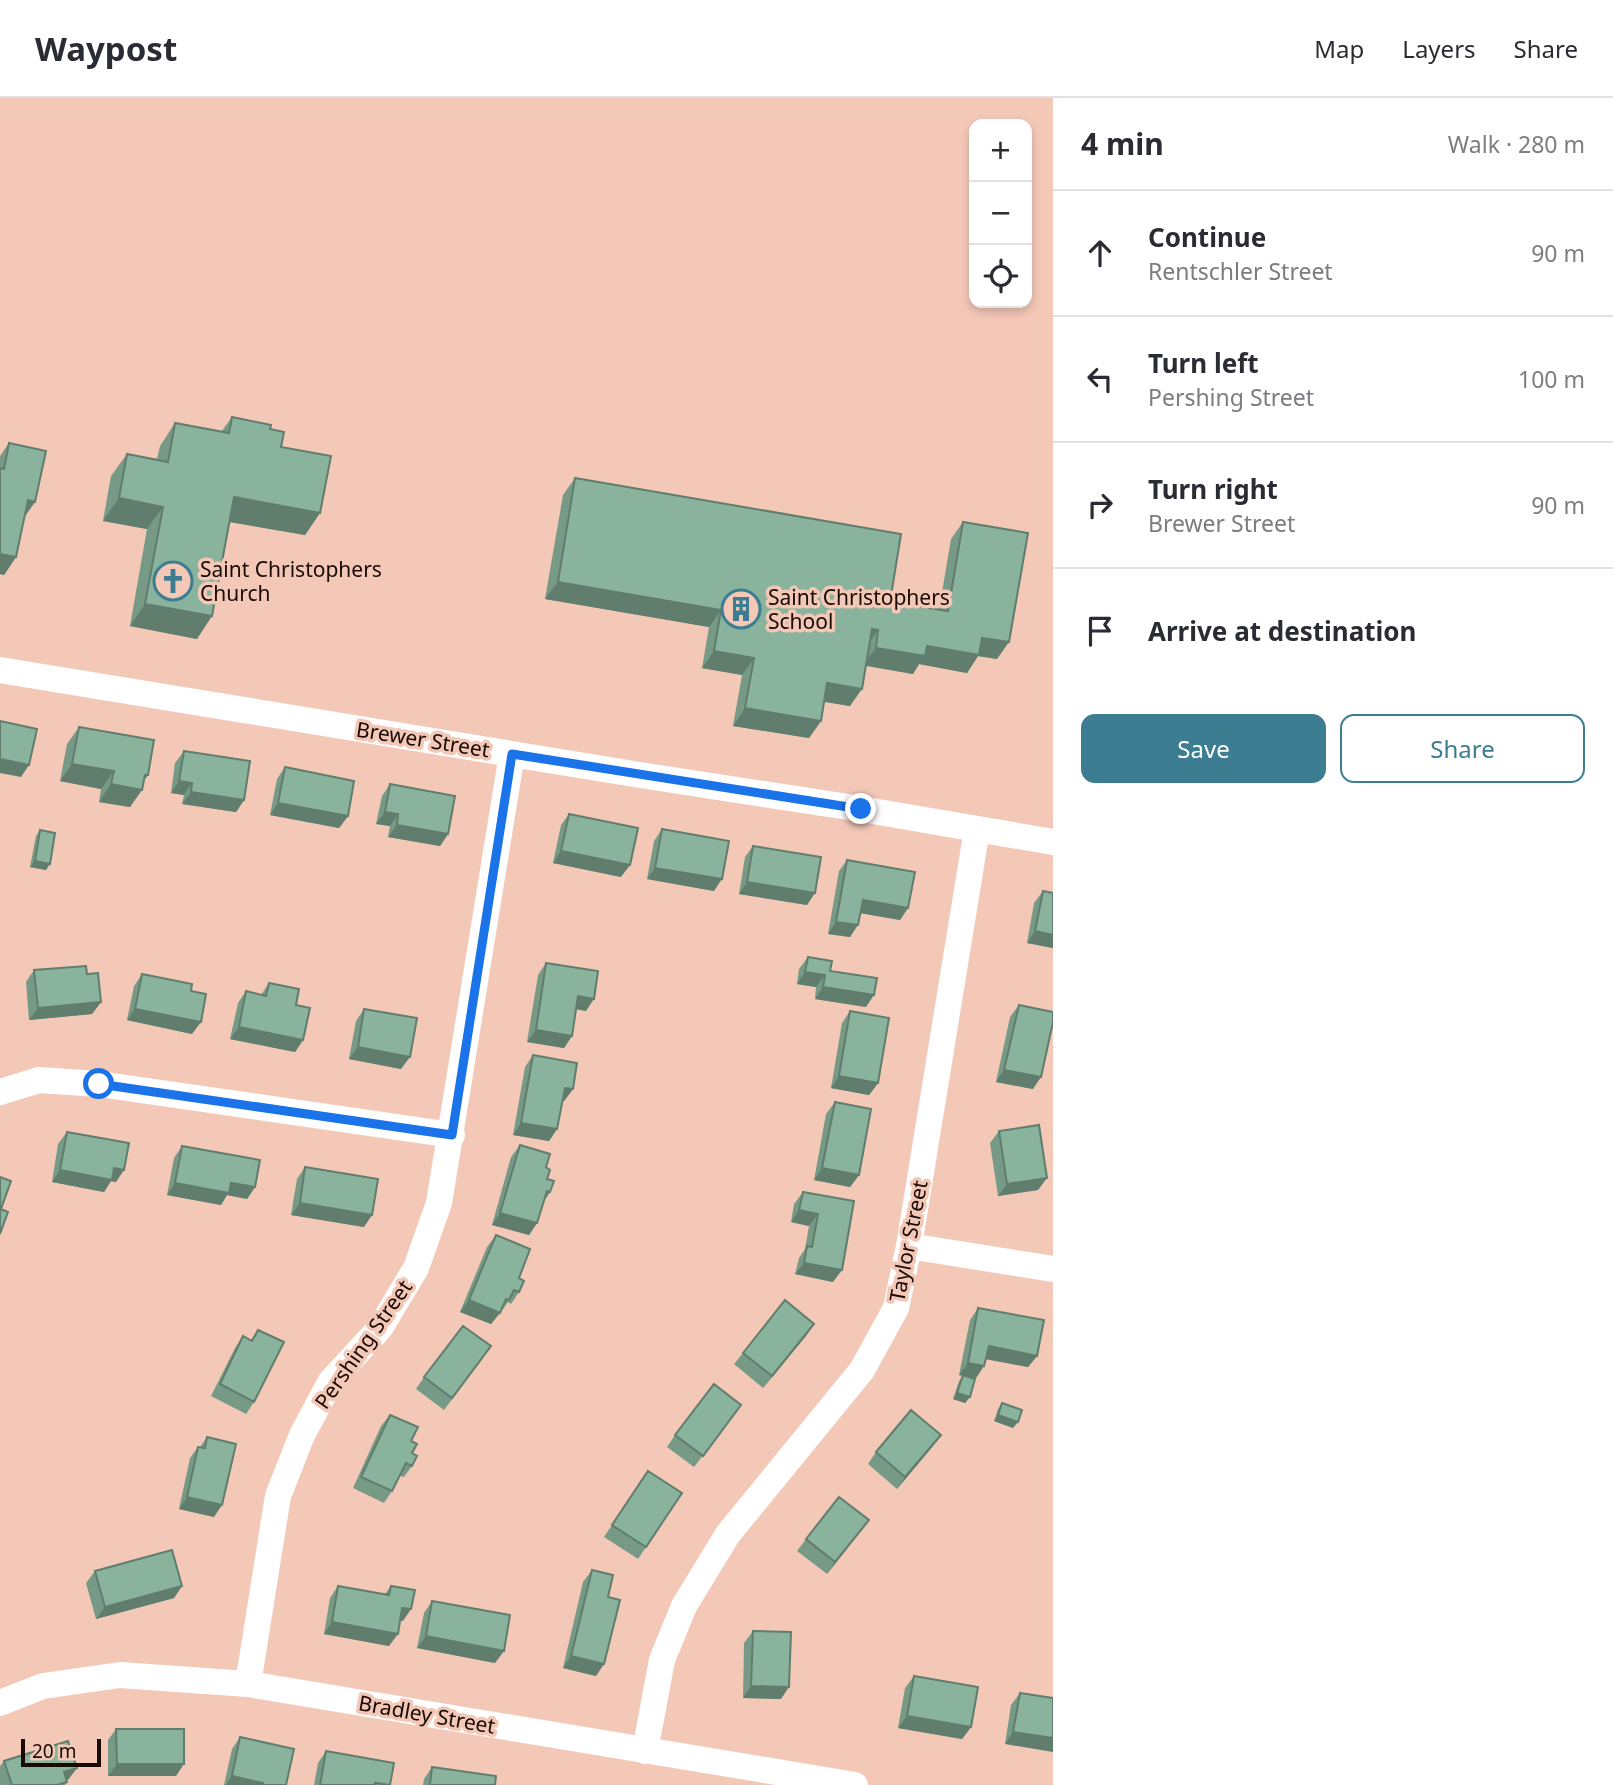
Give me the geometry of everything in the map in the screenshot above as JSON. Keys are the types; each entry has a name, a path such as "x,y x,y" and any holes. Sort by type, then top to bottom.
{"street":[{"name":"Brewer Street","path":"0,670 1053,842"},
{"name":"Pershing Street","path":"248,1684 278,1496 302,1434 331,1381 380,1328 416,1268 439,1203 512,754"},
{"name":"Taylor Street","path":"645,1751 662,1660 684,1606 728,1534 862,1370 896,1308 909,1246 977,829"},
{"path":"0,1092 39,1080 99,1084 452,1135"},
{"path":"909,1246 1053,1269"},
{"name":"Bradley Street","path":"0,1703 43,1686 120,1675 248,1684 645,1751 762,1778 855,1785"}],"building":[{"name":"Saint Christophers Church","path":"232,417 271,425 270,429 284,432 281,447 331,456 320,513 234,497 212,616 145,604 163,507 119,498 127,454 168,462 175,423 229,433"},
{"path":"9,443 46,451 35,502 28,500 16,557 0,554 0,468 4,469"},
{"name":"Saint Christophers School","path":"575,478 901,534 890,602 948,611 963,522 1028,533 1009,642 982,638 979,655 927,646 925,656 876,648 878,630 872,629 862,689 827,683 821,721 745,708 754,658 714,651 721,610 558,582"},
{"path":"0,721 37,729 29,765 0,759"},
{"path":"79,727 154,740 148,775 145,775 142,790 111,784 114,771 72,764"},
{"path":"184,751 250,761 244,800 191,792 192,783 179,781"},
{"path":"285,767 354,781 348,816 278,803"},
{"path":"390,784 455,796 448,834 397,825 398,814 385,812"},
{"path":"569,814 638,828 630,865 561,851"},
{"path":"662,829 729,841 722,879 655,868"},
{"path":"40,830 55,833 50,864 35,861"},
{"path":"753,846 821,857 815,893 747,882"},
{"path":"847,860 915,872 908,908 863,900 858,925 836,922"},
{"path":"1043,891 1053,893 1053,935 1035,931"},
{"path":"808,957 832,961 830,971 877,978 874,995 823,987 825,975 805,972"},
{"path":"546,963 598,971 594,999 578,996 572,1036 536,1030"},
{"path":"86,966 87,974 98,973 101,1002 38,1008 34,970"},
{"path":"142,974 192,984 191,991 206,994 201,1022 135,1009"},
{"path":"269,983 299,989 296,1005 310,1008 303,1040 239,1027 246,991 266,996"},
{"path":"1019,1005 1053,1012 1041,1077 1004,1070"},
{"path":"364,1009 417,1018 410,1057 358,1047"},
{"path":"850,1011 889,1018 878,1083 839,1076"},
{"path":"533,1055 577,1063 573,1089 565,1088 557,1129 521,1123"},
{"path":"835,1102 871,1109 859,1175 822,1168"},
{"path":"1039,1125 1047,1178 1007,1184 999,1131"},
{"path":"67,1132 129,1143 124,1170 114,1168 112,1180 60,1170"},
{"path":"520,1145 550,1154 546,1167 550,1170 547,1179 554,1181 550,1192 547,1191 537,1223 500,1213"},
{"path":"182,1146 260,1160 255,1187 231,1183 229,1193 175,1183"},
{"path":"305,1167 378,1179 372,1215 300,1203"},
{"path":"0,1177 11,1181 1,1209 8,1212 0,1234"},
{"path":"803,1192 854,1201 842,1270 804,1263 807,1246 812,1247 818,1214 799,1210"},
{"path":"496,1235 530,1249 519,1278 524,1281 519,1292 514,1290 509,1300 506,1299 500,1313 469,1300"},
{"path":"785,1300 814,1324 772,1376 743,1353"},
{"path":"978,1308 1044,1320 1037,1356 989,1346 984,1366 968,1363"},
{"path":"463,1326 491,1346 452,1398 424,1377"},
{"path":"258,1330 284,1342 254,1402 220,1384 243,1336 252,1341"},
{"path":"963,1375 975,1379 970,1397 957,1393"},
{"path":"714,1384 741,1405 703,1456 675,1435"},
{"path":"1002,1403 1022,1410 1018,1422 998,1415"},
{"path":"911,1410 941,1435 905,1477 876,1452"},
{"path":"390,1415 418,1427 411,1441 417,1444 412,1453 417,1456 412,1466 406,1463 392,1491 361,1477"},
{"path":"207,1437 236,1444 222,1505 187,1497 198,1447 205,1448"},
{"path":"648,1471 682,1493 646,1547 612,1525"},
{"path":"839,1497 869,1520 835,1562 806,1539"},
{"path":"172,1550 182,1586 105,1607 95,1571"},
{"path":"592,1570 613,1575 608,1597 620,1600 604,1664 571,1656"},
{"path":"338,1586 389,1595 391,1586 415,1590 411,1609 402,1608 398,1634 332,1622"},
{"path":"432,1601 510,1615 504,1651 426,1636"},
{"path":"753,1631 791,1632 789,1687 751,1686"},
{"path":"914,1676 978,1687 971,1727 907,1716"},
{"path":"1020,1693 1053,1698 1053,1738 1013,1732"},
{"path":"116,1729 184,1729 184,1764 117,1764"},
{"path":"240,1737 294,1749 286,1785 263,1785 232,1776"},
{"path":"68,1741 77,1768 64,1772 67,1782 57,1785 12,1785 4,1761"},
{"path":"326,1751 394,1763 390,1785 320,1785"},
{"path":"432,1767 496,1776 495,1785 430,1785"}],"place":[{"name":"Saint Christophers Church","path":"173,581"},
{"name":"Saint Christophers School","path":"741,609"}],"route":[{"path":"99,1084 452,1135 512,754 861,809"}]}
